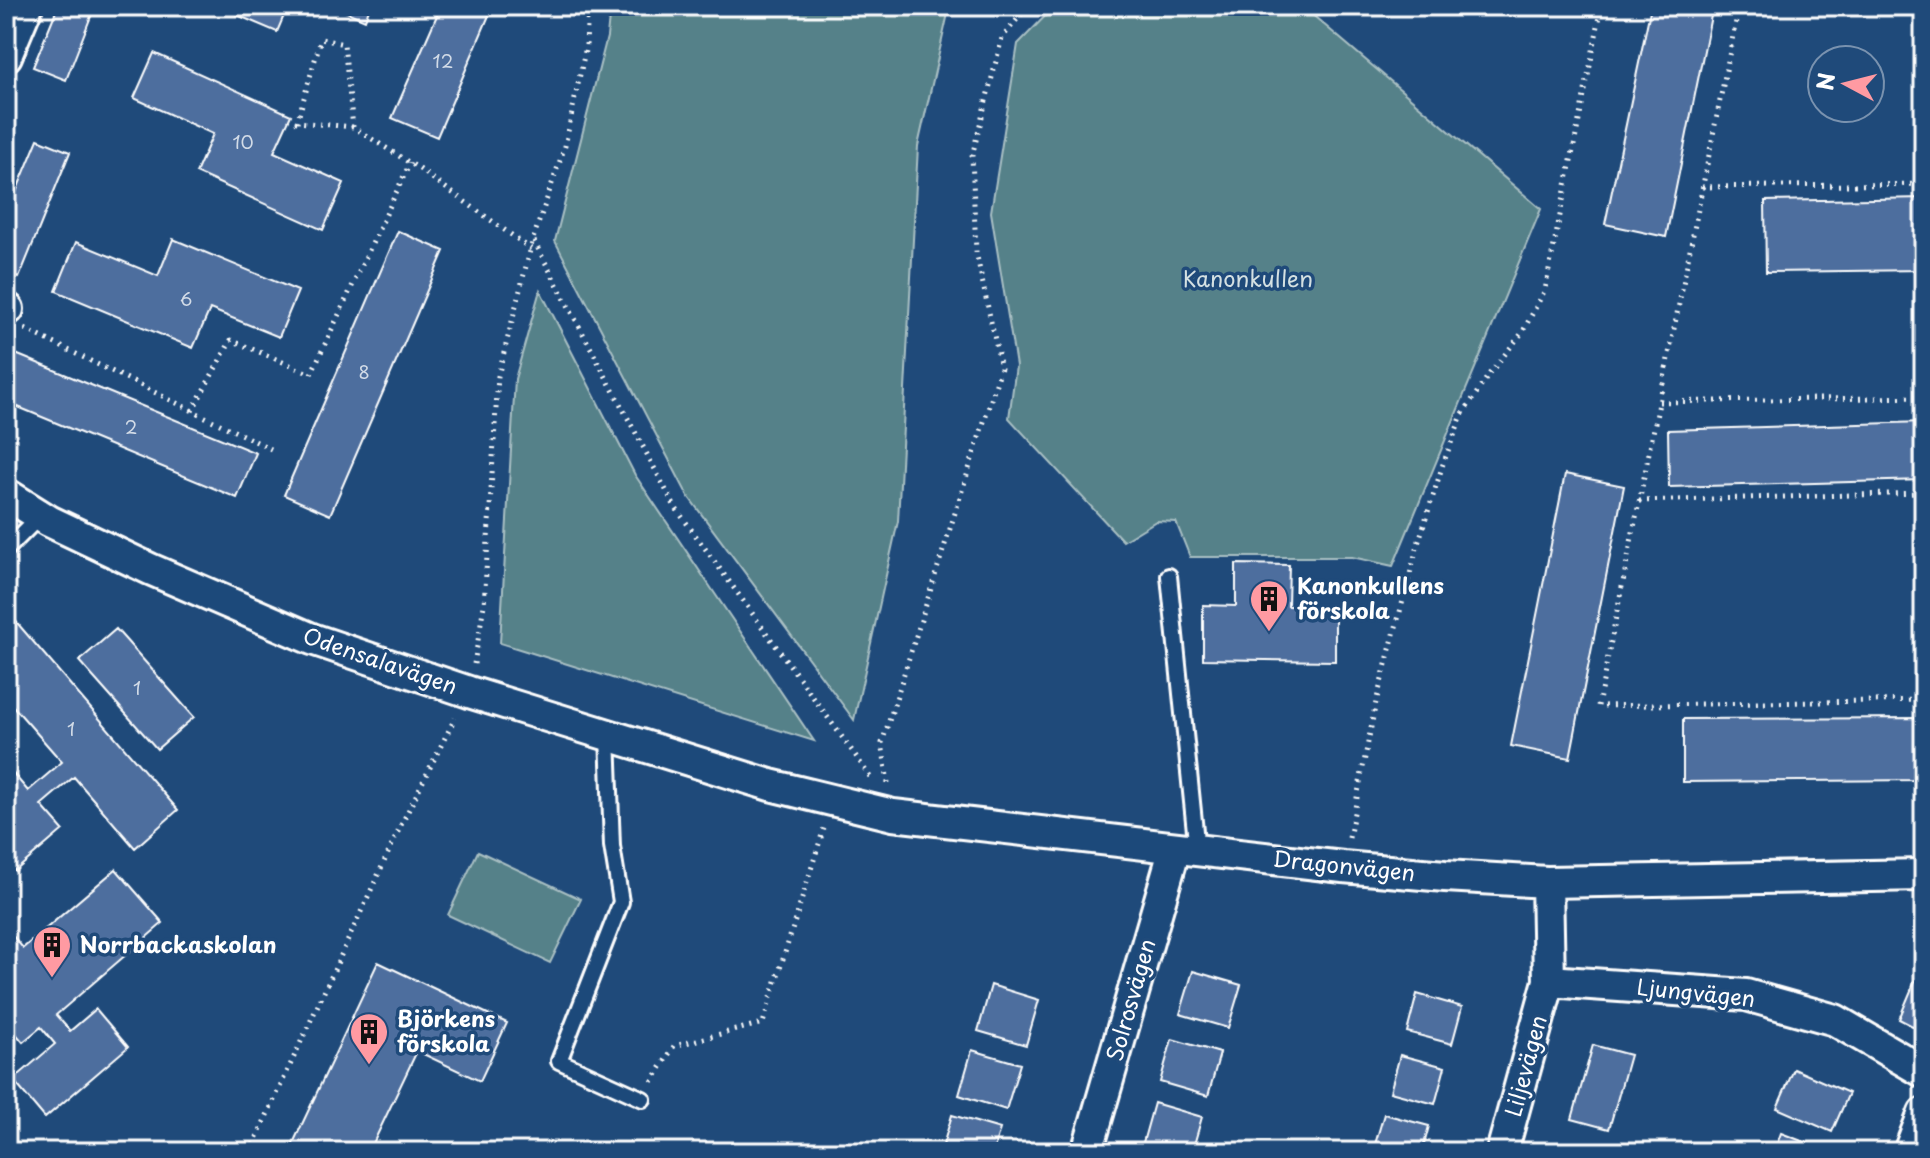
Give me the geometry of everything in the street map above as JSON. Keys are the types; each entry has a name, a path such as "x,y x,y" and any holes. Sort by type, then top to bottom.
{"street":[{"path":"6,56 27,6"},
{"name":"Odensalavägen","path":"6,494 40,516 150,569 312,639 469,692 770,785"},
{"name":"Dragonvägen","path":"770,785 893,815 1186,850 1445,876 1547,882 1924,875"},
{"name":"Solrosvägen","path":"1087,1152 1186,850"},
{"path":"1547,882 1549,981"},
{"name":"Ljungvägen","path":"1549,981 1746,995 1835,1020 1924,1072"},
{"name":"Liljevägen","path":"1502,1152 1549,981"},
{"path":"1909,1152 1924,1113"}],"lane":[{"path":"6,550 40,516"},
{"path":"1169,576 1186,850"},
{"path":"608,735 612,846 621,902 559,1061 643,1099"}],"path":[{"path":"250,1152 403,821 469,692 484,605 498,376 533,239 565,146 586,46 588,6"},
{"path":"893,815 882,743 1001,368 976,252 972,156 1002,38 1028,6"},
{"path":"1343,867 1376,702 1443,464 1462,415 1522,333 1545,290 1602,6"},
{"path":"1739,6 1598,706 1924,700"},
{"path":"353,127 344,44 321,39 297,122 353,127 410,163 531,249"},
{"path":"192,411 231,340 311,374 410,163"},
{"path":"1702,187 1924,184"},
{"path":"533,239 675,507 858,759 893,815"},
{"path":"11,315 192,411 271,449"},
{"path":"1659,402 1924,397"},
{"path":"1639,501 1924,493"},
{"path":"643,1099 674,1046 763,1023 833,800"}],"green space":[{"path":"610,6 952,6 918,146 898,521 854,720 688,496 555,241 607,37"},
{"name":"Kanonkullen","path":"1055,6 1302,6 1541,209 1393,566 1352,557 1190,557 1176,522 1156,521 1123,541 1009,418 1016,366 991,212 1018,44"},
{"path":"540,290 635,475 814,741 500,643 515,379"},
{"path":"478,851 581,899 550,963 448,915"}],"building":[{"path":"58,6 95,6 66,80 33,67"},
{"path":"216,6 288,6 277,32"},
{"path":"333,6 370,6 365,20"},
{"path":"441,6 493,6 437,137 392,118"},
{"path":"1651,6 1713,6 1666,237 1605,224"},
{"path":"154,53 291,115 274,152 344,183 323,230 196,173 213,134 134,98"},
{"path":"38,139 70,152 19,278 6,273 6,216"},
{"path":"1924,198 1924,270 1766,272 1765,201"},
{"path":"398,231 444,251 330,515 284,495"},
{"path":"173,239 298,291 279,337 210,309 193,348 56,291 76,242 158,276"},
{"path":"6,350 256,453 237,498 6,402"},
{"path":"1924,422 1924,480 1669,487 1668,430"},
{"path":"1565,474 1624,486 1570,758 1511,746"},
{"name":"Kanonkullens förskola","path":"1236,564 1289,565 1288,606 1335,606 1335,661 1203,659 1203,605 1236,606"},
{"path":"6,610 178,810 135,848 74,777 41,805 63,830 15,871 6,861 6,765 28,791 62,762 6,698"},
{"path":"116,629 194,717 157,749 79,661"},
{"path":"1924,718 1924,780 1683,782 1683,719"},
{"name":"Norrbackaskolan","path":"116,869 163,923 56,1015 70,1031 96,1009 128,1047 45,1118 13,1080 55,1044 41,1027 23,1042 6,1022 6,928 23,948"},
{"name":"Björkens förskola","path":"378,962 507,1023 480,1081 417,1051 369,1152 289,1152"},
{"path":"1920,969 1924,970 1924,1032 1899,1019"},
{"path":"1193,971 1241,985 1228,1028 1180,1014"},
{"path":"991,985 1039,1000 1026,1045 978,1031"},
{"path":"1417,994 1462,1007 1452,1044 1407,1032"},
{"path":"1172,1039 1220,1053 1208,1096 1160,1082"},
{"path":"1593,1045 1630,1055 1609,1129 1572,1119"},
{"path":"972,1050 1020,1064 1006,1110 959,1095"},
{"path":"1400,1055 1445,1067 1435,1104 1390,1092"},
{"path":"1794,1069 1849,1093 1832,1132 1777,1108"},
{"path":"1154,1103 1202,1117 1192,1152 1160,1152 1142,1146"},
{"path":"1384,1114 1429,1126 1422,1152 1373,1151"},
{"path":"952,1115 1000,1129 993,1152 941,1152"},
{"path":"1781,1133 1825,1150 1825,1152 1774,1152"}],"place":[{"name":"Kanonkullens förskola","path":"1269,633"},
{"name":"Norrbackaskolan","path":"52,979"},
{"name":"Björkens förskola","path":"369,1066"}]}
